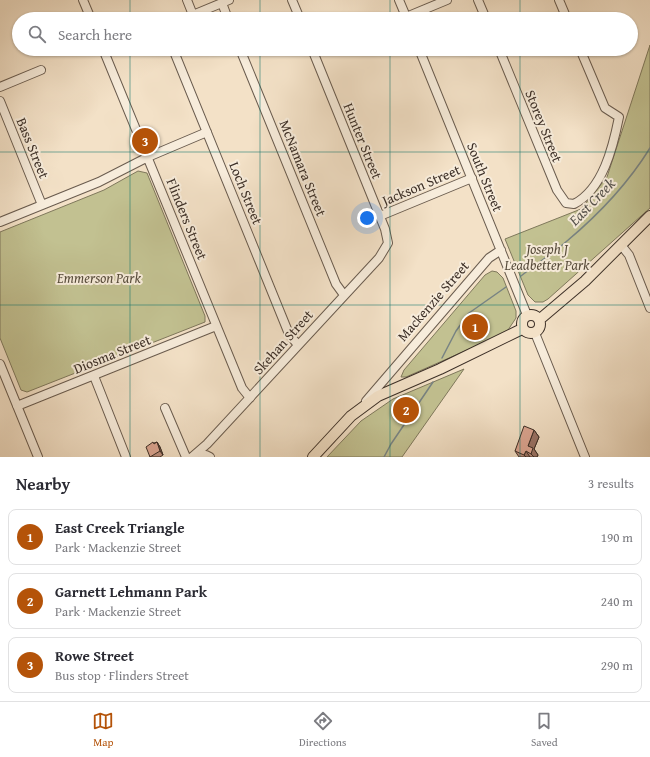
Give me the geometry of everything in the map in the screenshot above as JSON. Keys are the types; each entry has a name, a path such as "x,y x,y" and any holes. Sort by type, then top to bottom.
{"main road":[{"path":"539,320 571,294 650,216"},
{"path":"527,315 534,315 539,320 539,329 535,333 526,333 522,329 522,321 527,315"},
{"name":"Mackenzie Street","path":"313,457 362,406 394,388 440,369 522,329"}],"street":[{"path":"83,0 88,12"},
{"path":"187,0 192,12"},
{"path":"292,0 297,12"},
{"path":"399,0 404,12"},
{"path":"420,12 447,0"},
{"path":"478,0 483,12"},
{"path":"559,0 564,12"},
{"path":"200,12 225,1 227,12"},
{"name":"Flinders Street","path":"106,56 242,388 250,398"},
{"name":"Loch Street","path":"176,56 289,334 298,345"},
{"name":"McNamara Street","path":"243,56 336,284 344,295"},
{"name":"Hunter Street","path":"315,56 388,236 388,243"},
{"name":"South Street","path":"422,56 527,315"},
{"name":"Storey Street","path":"502,56 557,190 566,203 574,204 586,194 604,171 619,117 605,108 583,56"},
{"path":"0,87 41,70"},
{"name":"Bass Street","path":"0,101 42,205"},
{"path":"0,222 99,182 148,157 207,132"},
{"name":"Jackson Street","path":"380,216 472,178"},
{"name":"Skehan Street","path":"193,457 250,398 379,258 388,243"},
{"path":"621,245 629,255 650,308"},
{"name":"Mackenzie Street","path":"362,406 489,258 501,250"},
{"name":"Diosma Street","path":"17,406 216,326"},
{"path":"535,333 585,457"},
{"path":"0,364 38,457"},
{"path":"390,374 394,388"},
{"path":"94,376 126,457"},
{"path":"165,408 186,457"},
{"path":"207,444 214,457"},
{"path":"193,457 206,455 210,457"}],"green space":[{"name":"Joseph J Leadbetter Park","path":"650,45 650,208 548,299 543,302 535,302 528,295 505,239 581,209 607,177"},
{"name":"Emmerson Park","path":"138,171 147,173 205,316 205,322 27,392 21,390 0,338 0,232 104,190"},
{"path":"492,271 497,272 503,278 516,311 516,318 508,330 483,343 406,377 401,377 404,370 485,275"},
{"path":"464,369 402,457 327,457 361,421 393,399"}],"building":[{"path":"524,426 534,430 528,446 533,448 531,454 526,451 524,455 515,451"},
{"path":"153,442 154,444 157,442 160,451 150,457 146,447"}],"waterway":[{"name":"East Creek","path":"521,276 579,231 623,186 650,148"},
{"name":"East Creek","path":"442,358 456,331 469,313 506,287"},
{"name":"East Creek","path":"384,457 391,444 433,382"}],"place":[{"name":"Rowe Street","path":"145,141"},
{"name":"East Creek Triangle","path":"475,327"},
{"name":"Garnett Lehmann Park","path":"406,410"}]}
